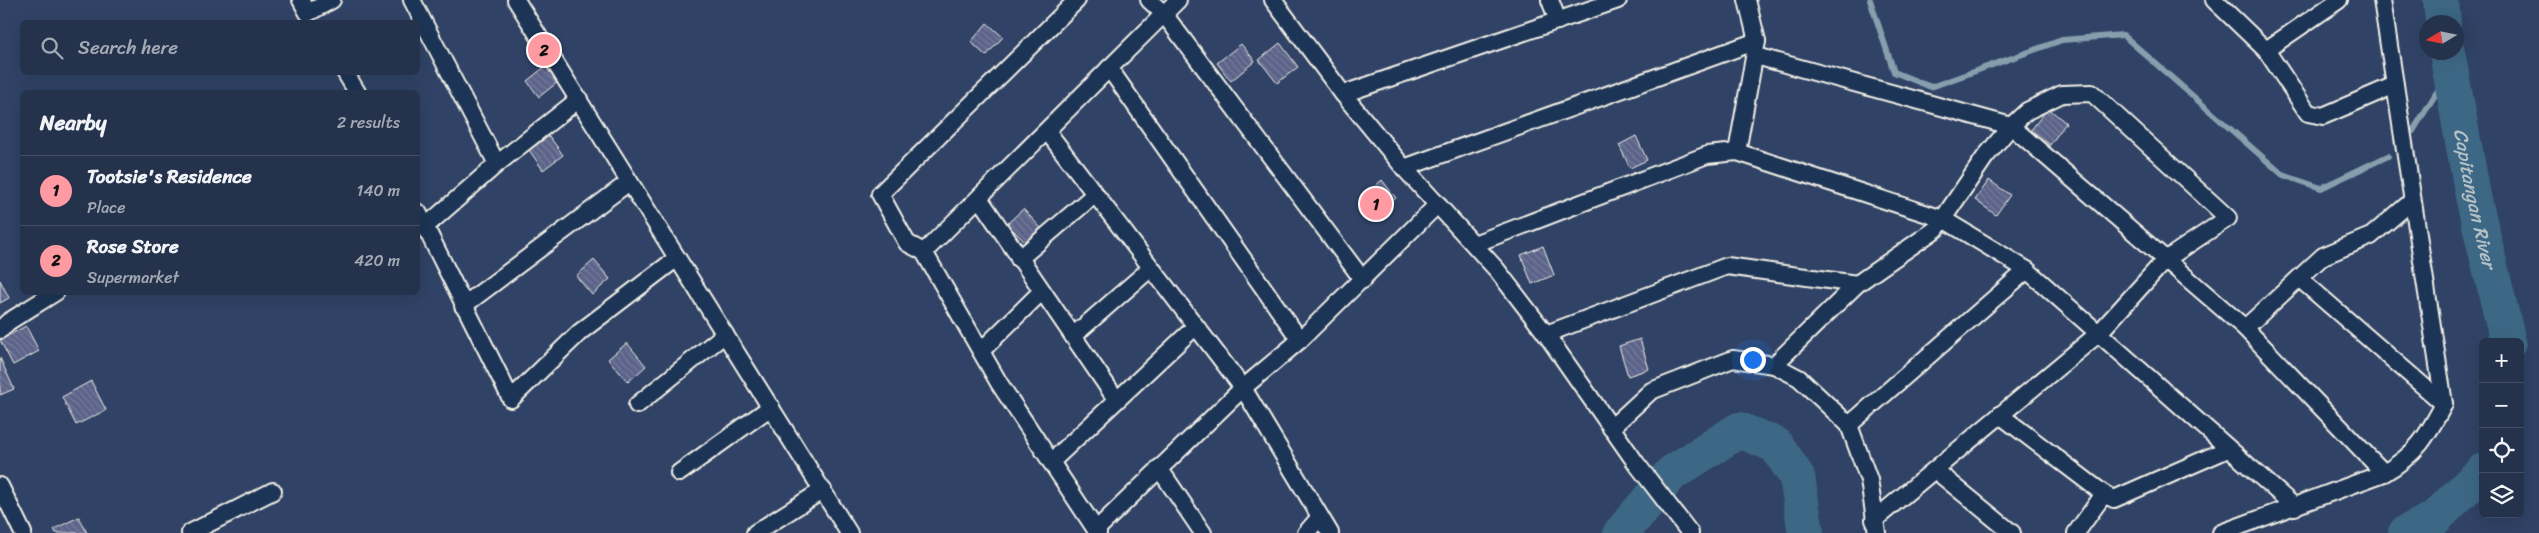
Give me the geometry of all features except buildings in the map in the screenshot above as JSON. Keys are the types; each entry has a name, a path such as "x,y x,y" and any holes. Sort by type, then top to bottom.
{"street":[{"path":"308,12 332,0"},
{"path":"412,0 497,164"},
{"path":"516,0 849,533"},
{"path":"1077,0 880,194 908,243 924,252 981,351 1050,462 1097,531 1159,468 1243,388 1300,340 1363,280 1438,204"},
{"path":"1149,0 1164,14 1363,280"},
{"path":"924,252 1178,0"},
{"path":"1273,0 1343,94 1404,168 1474,244 1546,334 1636,464 1690,533"},
{"path":"1550,0 1558,20"},
{"path":"1343,94 1618,0"},
{"path":"1737,152 1757,48 1747,0"},
{"path":"2214,0 2266,50 2308,113 2323,116 2395,85"},
{"path":"2266,50 2339,0"},
{"path":"2221,533 2384,473 2406,460 2428,434 2444,404 2382,0"},
{"path":"1404,168 1757,48 2010,126 2245,328 2384,473"},
{"path":"1109,68 1300,340"},
{"path":"347,75 356,90"},
{"path":"1774,365 1857,284 1936,229 1985,157 2010,126 2027,111 2062,94 2092,93 2228,218 2165,260 2098,334 1935,470 1876,526"},
{"path":"425,227 497,164 579,99"},
{"path":"1047,130 1243,388 1319,518 1330,533"},
{"path":"1474,244 1707,155 1737,152 1943,219 2027,270 2295,507"},
{"path":"463,306 629,182"},
{"path":"1020,259 1095,194"},
{"path":"979,198 1116,399"},
{"path":"2245,328 2323,256 2371,236 2412,201"},
{"path":"420,216 463,306 511,399 580,332 677,258"},
{"path":"1546,334 1727,266 1857,284"},
{"path":"1073,336 1151,268"},
{"path":"1849,425 2027,270"},
{"path":"2300,279 2444,404"},
{"path":"981,351 1042,292"},
{"path":"0,330 8,322 51,295"},
{"path":"1050,462 1195,327"},
{"path":"637,405 725,334"},
{"path":"1611,428 1651,391 1733,359 1774,365 1799,378 1849,425 1869,480 1876,526"},
{"path":"679,473 771,407"},
{"path":"2000,415 2104,494 2114,499 2228,449"},
{"path":"1159,468 1203,533"},
{"path":"1935,470 2012,533"},
{"path":"0,486 23,533"},
{"path":"755,533 823,490"},
{"path":"190,533 273,491"},
{"path":"2076,533 2104,494"},
{"path":"1306,533 1319,518"}],"waterway":[{"path":"1870,0 1894,72 1931,87 2062,40 2123,35 2283,175 2321,188 2388,156"},
{"name":"Capitangan River","path":"2441,0 2442,15"},
{"name":"Capitangan River","path":"2448,60 2473,196 2507,338"},
{"path":"2413,131 2449,72"},
{"name":"Capitangan River","path":"1621,533 1672,473 1739,430 1776,445 1797,477 1806,533"},
{"name":"Capitangan River","path":"2406,533 2434,519 2481,473"}],"place":[{"name":"Rose Store","path":"544,50"},
{"name":"Tootsie's Residence","path":"1376,204"}]}
